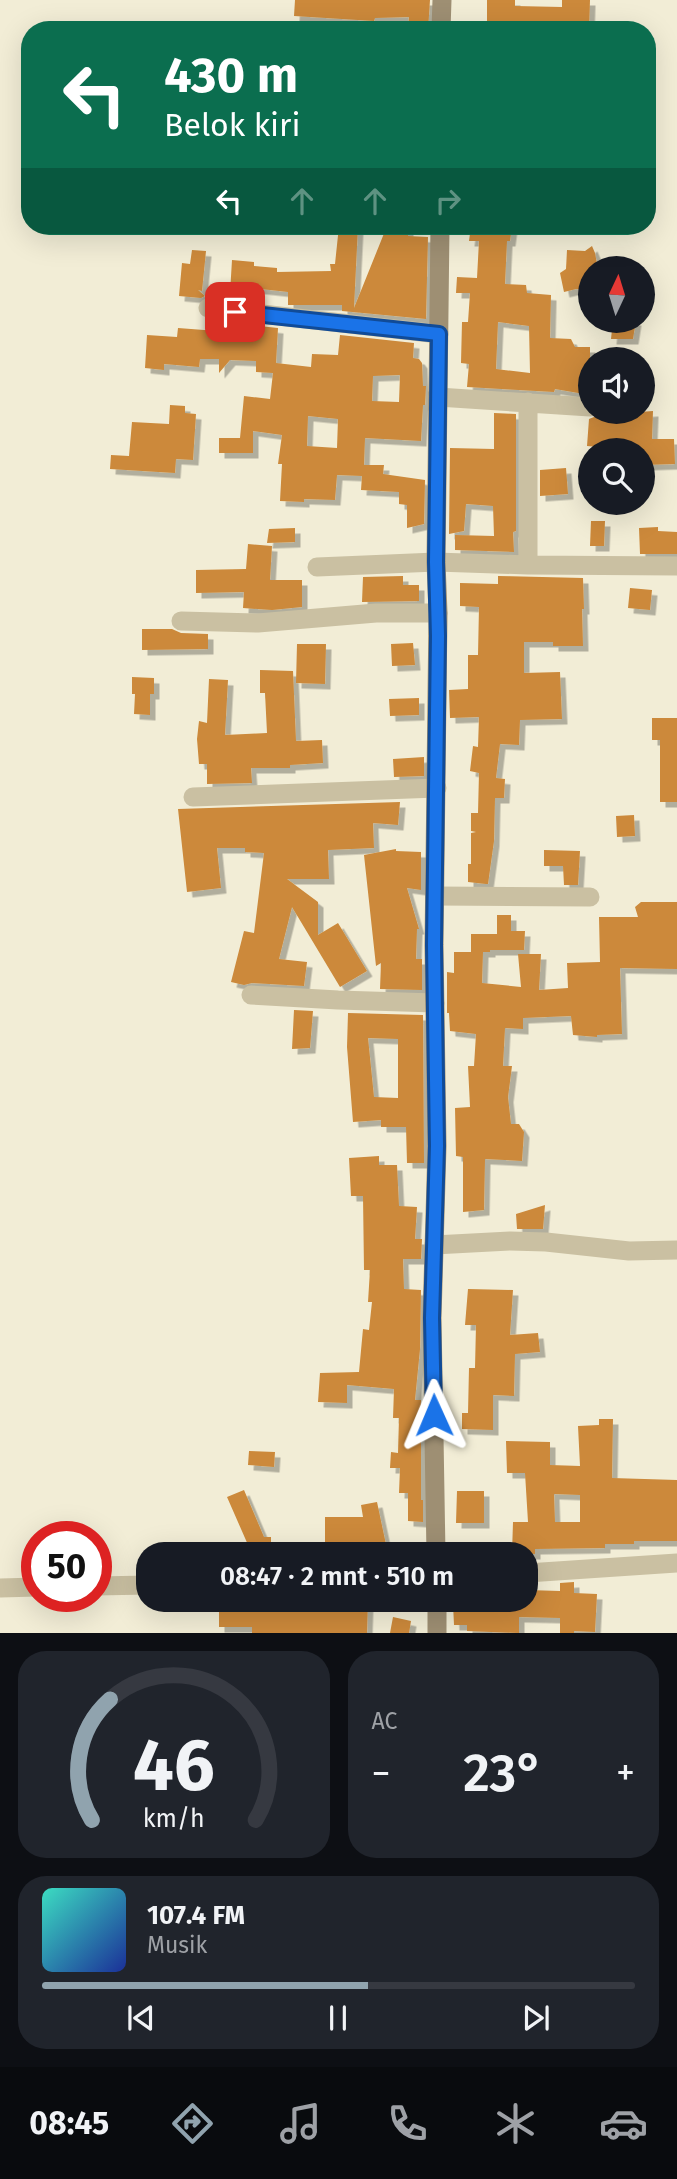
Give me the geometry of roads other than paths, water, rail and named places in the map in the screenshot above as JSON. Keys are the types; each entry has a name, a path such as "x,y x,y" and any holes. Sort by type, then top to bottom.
{"main road":[{"path":"441,21 442,0"},
{"path":"436,1542 432,1318 437,1146 436,562 440,235"},
{"path":"437,1612 437,1633"}],"street":[{"path":"208,308 439,334"},
{"path":"438,397 578,406"},
{"path":"528,402 528,565"},
{"path":"317,567 436,562 677,566"},
{"path":"181,621 258,622 376,613 438,613"},
{"path":"192,797 437,788"},
{"path":"435,896 590,897"},
{"path":"251,995 435,1003"},
{"path":"434,1245 510,1241 629,1251 677,1250"},
{"path":"538,1572 677,1563"},
{"path":"112,1586 136,1585"},
{"path":"0,1588 21,1587"}]}
